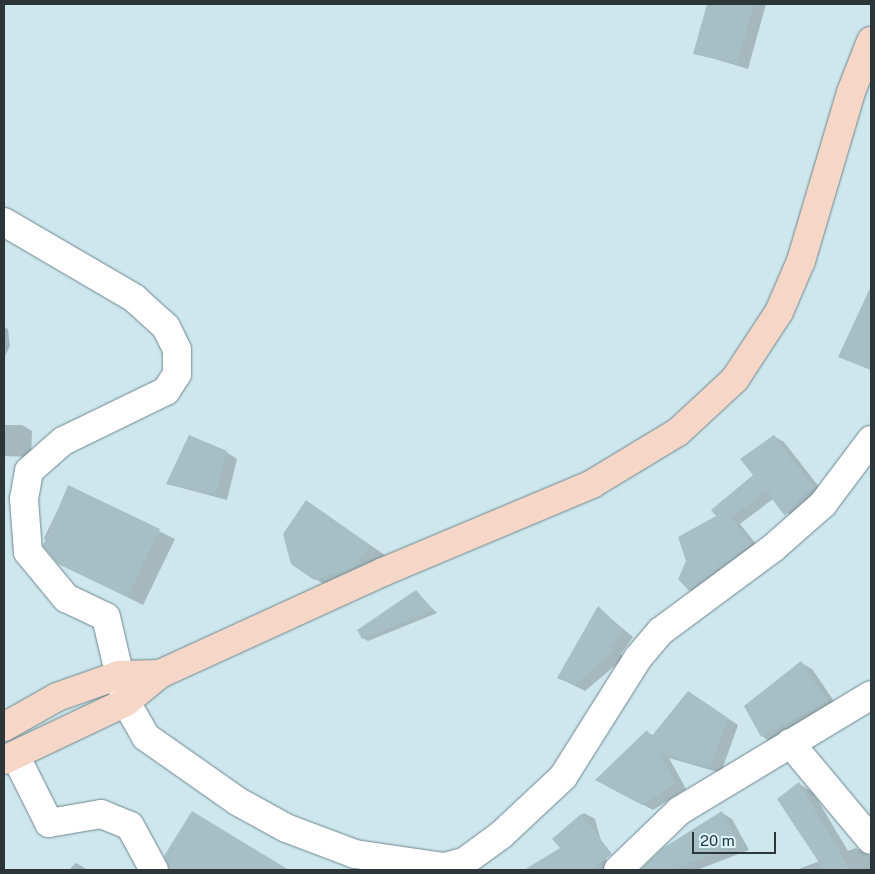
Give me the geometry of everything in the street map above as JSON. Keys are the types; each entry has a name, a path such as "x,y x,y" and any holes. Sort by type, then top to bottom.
{"main road":[{"path":"10,758 126,702 160,674 383,572 592,484 678,432 735,380 779,312 801,261 851,92 871,41"},
{"path":"4,727 57,698 119,675 160,674"}],"street":[{"path":"4,222 134,298 166,327 177,350 177,374 166,391 43,455 29,471 24,499 28,552 66,598 106,617 126,702 146,737 177,764 286,828 368,864 423,867 466,866 563,777 638,658 661,631 773,548 823,504 871,440"},
{"path":"618,870 679,811 871,695"},
{"path":"790,744 871,840"},
{"path":"10,758 49,823 101,814 130,826 154,870"}],"building":[{"path":"707,4 754,4 737,64 693,54"},
{"path":"871,286 871,370 838,357"},
{"path":"189,435 227,451 216,495 166,484"},
{"path":"774,435 813,486 785,516 766,491 731,518 752,544 689,591 678,579 686,561 678,537 716,516 711,510 753,475 740,459"},
{"path":"68,485 160,529 127,597 58,564 43,546"},
{"path":"306,500 370,545 353,568 314,580 291,564 283,534"},
{"path":"416,590 433,610 362,639 357,630"},
{"path":"598,606 623,630 611,647 614,651 574,685 557,678"},
{"path":"801,661 828,701 761,737 744,706"},
{"path":"688,691 728,718 710,768 660,753 676,783 642,805 595,780 647,730 651,737"},
{"path":"799,782 850,870 824,870 777,799"},
{"path":"192,811 289,870 170,870 164,856"},
{"path":"722,811 739,844 672,870 640,870 663,848"},
{"path":"581,814 612,854 590,870 524,870 560,848 552,839"}]}
